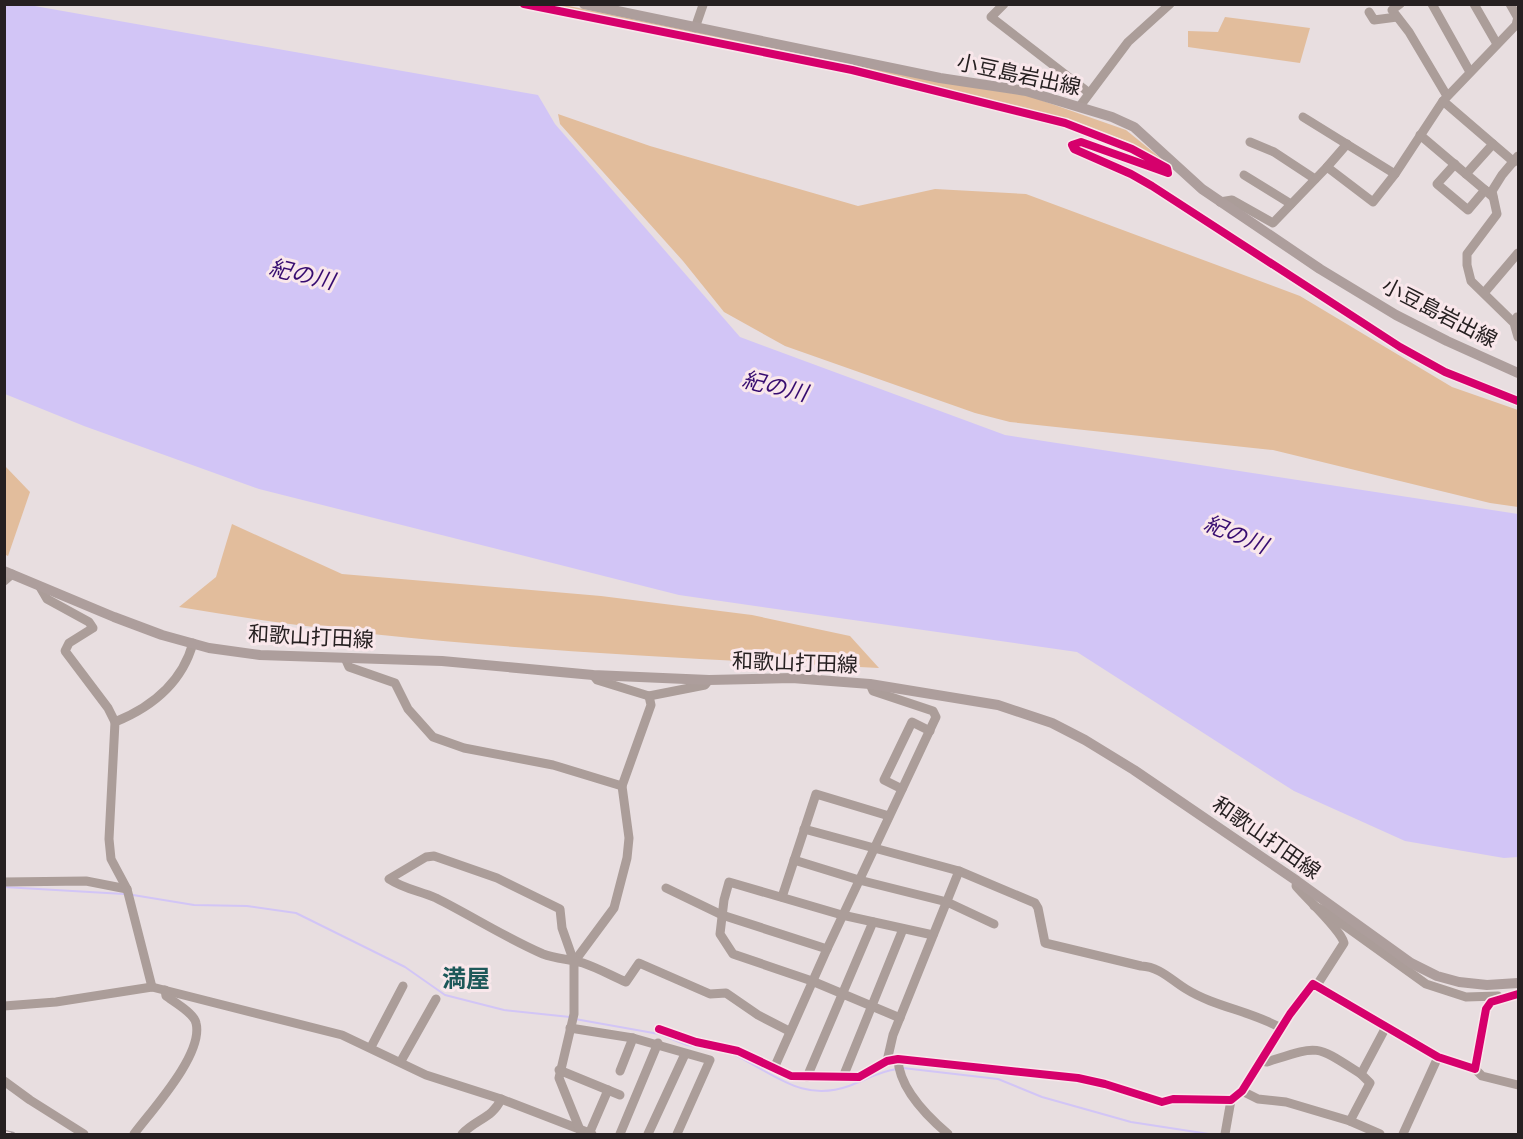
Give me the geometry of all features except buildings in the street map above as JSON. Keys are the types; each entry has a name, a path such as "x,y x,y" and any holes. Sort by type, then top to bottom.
{"main road":[{"name":"小豆島岩出線","path":"584,4 624,9 695,28 940,78 1026,91 1080,106 1134,127 1220,202 1320,269 1396,315 1518,373"},
{"name":"和歌山打田線","path":"7,576 40,586 114,618 193,643 260,655 442,661 593,675 709,680 792,678 870,684 998,705 1052,723 1134,770 1297,880 1411,963 1437,976 1487,985 1518,984"}],"street":[{"path":"1080,106 1088,92 1128,42 1170,4"},
{"path":"1400,4 1392,10 1445,98 1493,144 1516,159 1492,191 1497,214 1467,254 1471,281 1517,319 1518,337"},
{"path":"1432,4 1470,72"},
{"path":"1474,4 1497,44"},
{"path":"1327,167 1373,202 1395,174 1445,98 1516,25 1518,17 1510,4"},
{"path":"695,28 703,5"},
{"path":"999,6 991,17 1088,92"},
{"path":"1369,12 1374,20 1398,17"},
{"path":"1303,117 1395,174"},
{"path":"1420,135 1493,197"},
{"path":"1250,142 1274,153 1316,179"},
{"path":"1220,202 1232,200 1273,223 1347,144"},
{"path":"1466,174 1493,144"},
{"path":"1455,164 1437,184 1468,210 1485,190"},
{"path":"1244,175 1291,204"},
{"path":"1484,293 1518,253"},
{"path":"40,586 47,599 89,622 93,628 69,643 65,651 108,708 115,722 109,839 111,859 127,889 152,987"},
{"path":"115,722 133,715 168,690 189,657 193,643"},
{"path":"345,658 349,667 395,683 408,709 434,737 464,748 553,765 622,786"},
{"path":"593,675 597,680 650,696 705,685 709,680"},
{"path":"775,1066 842,915 936,717 933,711 873,692 870,684"},
{"path":"574,962 615,908 627,858 629,838 622,786 651,705 650,696"},
{"path":"902,789 884,780 912,722 930,730"},
{"path":"782,897 816,794 889,816"},
{"path":"804,829 959,871 1035,903 1045,943 1141,966 1154,966 1187,990 1234,1011 1264,1018 1281,1028"},
{"path":"587,1133 559,1078 572,1021 574,962 562,928 560,909 527,891 434,856 426,857 389,879 415,893 431,896 482,921 506,937 546,955 574,962 626,982 639,963 710,994 726,993 758,1015 789,1031"},
{"path":"794,860 859,880 946,902 994,924"},
{"path":"886,1061 887,1051 959,871"},
{"path":"1297,880 1296,886 1339,930 1344,943 1317,985"},
{"path":"4,882 86,881 127,889"},
{"path":"900,1018 812,981 733,954 720,934 729,882 842,915 933,936"},
{"path":"666,888 722,915 827,949"},
{"path":"1314,906 1323,910 1426,984 1466,997 1503,998"},
{"path":"807,1077 873,922"},
{"path":"843,1077 903,929"},
{"path":"659,1029 696,1042 738,1051 775,1066 791,1076 859,1077 886,1061 898,1061 1078,1078 1162,1102 1173,1099 1231,1100 1242,1092 1281,1028 1313,984 1438,1057 1475,1069 1482,1076 1518,1085"},
{"path":"371,1047 403,986"},
{"path":"4,1006 56,1002 152,987 311,1026 371,1047 426,1075 501,1099 587,1133"},
{"path":"134,1134 168,1092 191,1055 197,1025 194,1018 166,996 165,990"},
{"path":"1475,1069 1486,1010 1491,1002 1518,994"},
{"path":"401,1061 436,999"},
{"path":"572,1021 658,1043 684,1054 710,1060 677,1134"},
{"path":"1361,1074 1386,1027"},
{"path":"620,1071 633,1038"},
{"path":"620,1134 658,1043"},
{"path":"1262,1061 1268,1062 1310,1048 1319,1049 1361,1074 1370,1083 1350,1120"},
{"path":"648,1134 684,1054"},
{"path":"1403,1134 1438,1057"},
{"path":"898,1061 903,1078 922,1107 948,1134"},
{"path":"559,1070 620,1095"},
{"path":"4,1081 84,1134"},
{"path":"587,1133 608,1090"},
{"path":"1242,1092 1258,1099 1286,1102 1350,1120 1381,1134"},
{"path":"462,1134 471,1125 496,1112 501,1099"},
{"path":"1226,1134 1231,1100"}],"shaded area":[{"path":"538,5 564,5 934,81 1029,96 1126,130 1174,169 1129,142 1066,119 859,69"},
{"path":"1225,17 1310,28 1300,63 1188,47 1188,31 1218,32"},
{"path":"558,114 650,146 858,206 935,189 1026,194 1300,296 1452,387 1518,410 1518,507 1490,503 1273,450 1010,422 975,413 785,346 724,312 683,261 560,124"},
{"path":"5,466 30,492 8,556 4,554"},
{"path":"232,524 342,574 601,596 752,615 850,636 879,668 616,654 441,641 266,621 179,607 216,577"}],"water":[{"name":"紀の川","path":"4,5 29,5 538,95 555,124 740,337 1005,435 1518,514 1518,857 1504,858 1405,841 1294,791 1077,652 679,595 259,489 84,426 5,394"}],"waterway":[{"path":"4,887 124,894"},
{"path":"133,895 194,905 247,906 296,913 405,967 445,995 504,1010 570,1017"},
{"path":"575,1019 659,1034 687,1045 719,1051"},
{"path":"733,1054 788,1084 816,1091 849,1086 897,1069"},
{"path":"903,1068 998,1079 1042,1097 1131,1122 1209,1134"}],"railway":[{"path":"4,1132 13,1134"}],"cycle path":[{"path":"524,4 852,70 1065,123 1132,149 1167,168 1168,173 1081,142 1072,145 1074,149 1131,174 1152,186 1400,347 1445,372 1518,401"},
{"path":"659,1029 696,1042 738,1051 791,1076 859,1077 887,1061 898,1059 1078,1078 1162,1102 1173,1099 1231,1100 1242,1091 1290,1014 1313,984 1438,1057 1475,1069 1486,1009 1491,1002 1518,994"}],"district":[{"name":"満屋","path":"466,978"}]}
